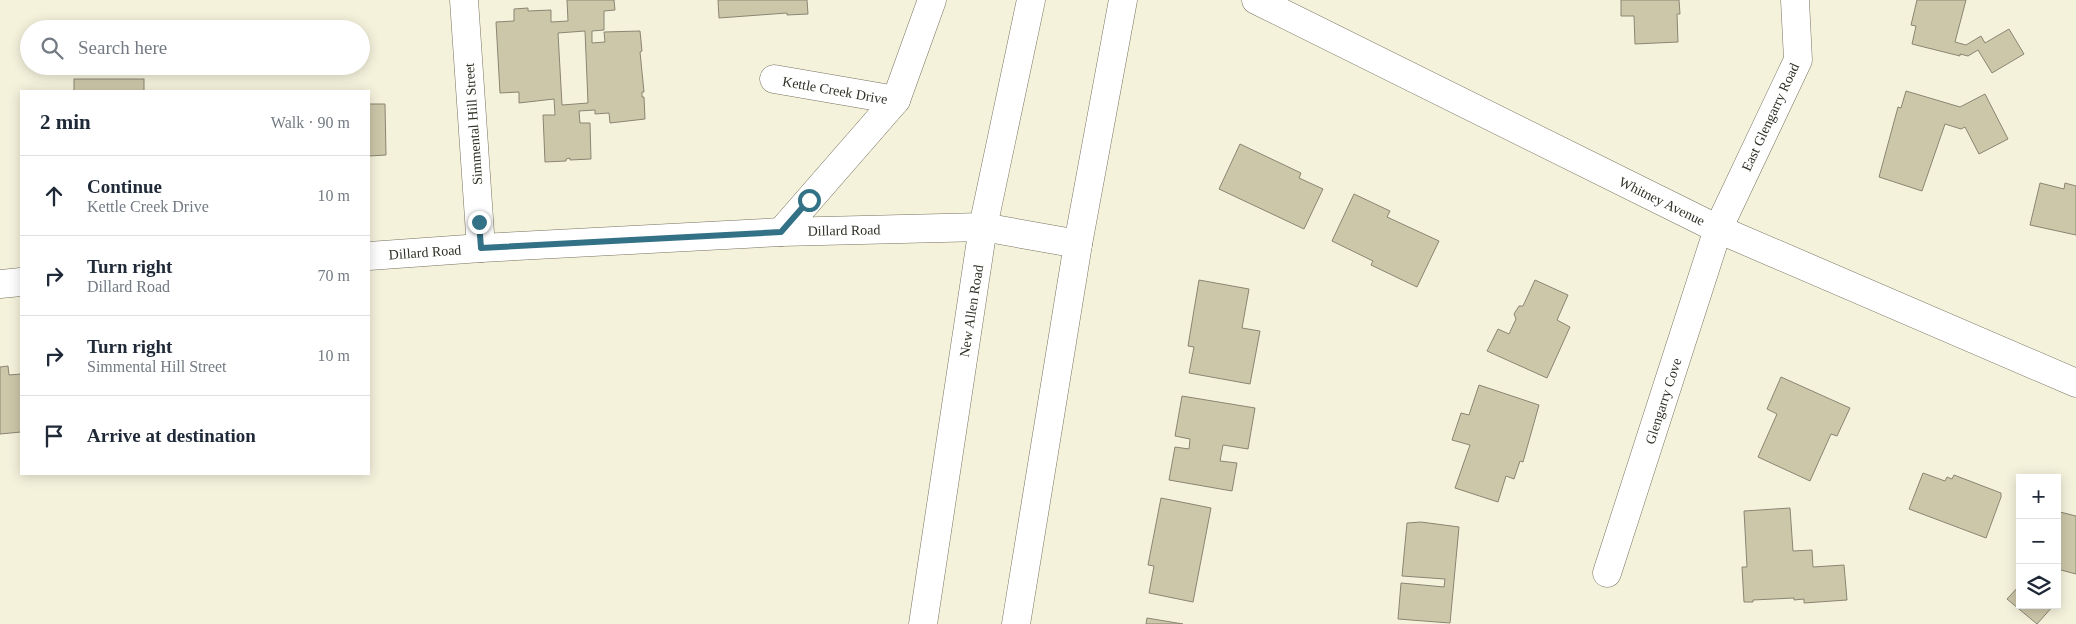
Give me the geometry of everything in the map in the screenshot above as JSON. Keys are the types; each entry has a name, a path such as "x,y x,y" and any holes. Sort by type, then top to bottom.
{"street":[{"name":"Simmental Hill Street","path":"464,0 481,248"},
{"name":"Kettle Creek Drive","path":"781,232 896,100 932,0"},
{"name":"New Allen Road","path":"922,624 984,227 1031,0"},
{"path":"1016,624 1078,244 1123,0"},
{"name":"Whitney Avenue","path":"1256,0 1718,229 2076,382"},
{"name":"East Glengarry Road","path":"1718,229 1798,60 1795,0"},
{"name":"Kettle Creek Drive","path":"774,79 896,100"},
{"name":"Dillard Road","path":"370,256 781,232 984,227 1078,244"},
{"name":"Glengarry Cove","path":"1607,573 1718,229"},
{"path":"0,284 20,282"}],"building":[{"path":"567,0 614,0 615,10 604,11 604,30 592,31 592,43 605,42 604,32 640,31 644,92 642,92 642,97 644,97 645,119 610,123 609,113 595,114 595,110 579,111 580,123 590,123 591,159 570,160 570,158 566,159 566,161 545,162 543,115 555,115 554,99 519,103 519,92 500,93 496,22 514,21 514,9 528,8 528,11 551,10 551,22 568,21","holes":["585,31 588,103 562,105 558,33"]},
{"path":"718,0 807,0 808,14 787,15 787,13 719,18"},
{"path":"1621,0 1679,0 1680,14 1677,14 1678,42 1635,44 1634,16 1621,16"},
{"path":"1917,0 1966,0 1955,42 1966,45 1981,36 1985,43 2009,29 2024,54 1992,73 1978,50 1968,56 1960,54 1960,56 1912,44 1916,26 1911,25"},
{"path":"74,79 144,79 144,90 74,90"},
{"path":"1906,91 1960,107 1985,94 2008,139 1979,154 1965,127 1961,129 1945,124 1922,191 1879,177 1898,107 1901,108"},
{"path":"370,104 385,104 386,155 370,156"},
{"path":"1240,144 1301,173 1299,178 1323,189 1304,229 1219,189"},
{"path":"2040,183 2064,189 2065,183 2076,186 2076,235 2030,225"},
{"path":"1354,194 1390,211 1387,217 1439,241 1417,287 1371,265 1373,261 1332,241"},
{"path":"1199,280 1249,289 1242,328 1260,331 1250,384 1189,373 1194,347 1188,346"},
{"path":"1535,280 1568,295 1557,320 1570,327 1547,378 1487,351 1498,329 1509,334 1516,319 1514,314 1519,306 1523,306"},
{"path":"8,366 9,375 20,374 20,432 0,434 0,367"},
{"path":"1781,377 1850,408 1837,436 1831,434 1810,481 1758,457 1777,414 1767,409"},
{"path":"1479,385 1539,405 1523,462 1520,461 1514,479 1506,476 1498,502 1455,488 1470,445 1452,440 1461,413 1469,415"},
{"path":"1182,396 1255,408 1248,449 1223,445 1220,461 1237,463 1232,491 1169,480 1175,447 1189,449 1190,439 1175,436"},
{"path":"1923,473 1945,481 1947,477 1952,479 1954,475 2001,493 1986,538 1909,509"},
{"path":"1161,498 1211,508 1193,602 1149,593 1154,566 1148,565"},
{"path":"1790,508 1793,551 1812,550 1813,567 1844,565 1847,600 1804,603 1804,599 1794,600 1794,598 1744,602 1742,567 1747,567 1744,511"},
{"path":"2061,512 2076,516 2076,574 2061,570"},
{"path":"1421,522 1459,527 1450,623 1398,619 1401,583 1444,587 1445,579 1402,576 1407,523"},
{"path":"2016,589 2016,606 2007,599"},
{"path":"2019,609 2050,609 2037,624"},
{"path":"1147,618 1183,624 1146,624"}],"route":[{"path":"479,222 481,248 781,232 809,200"}]}
